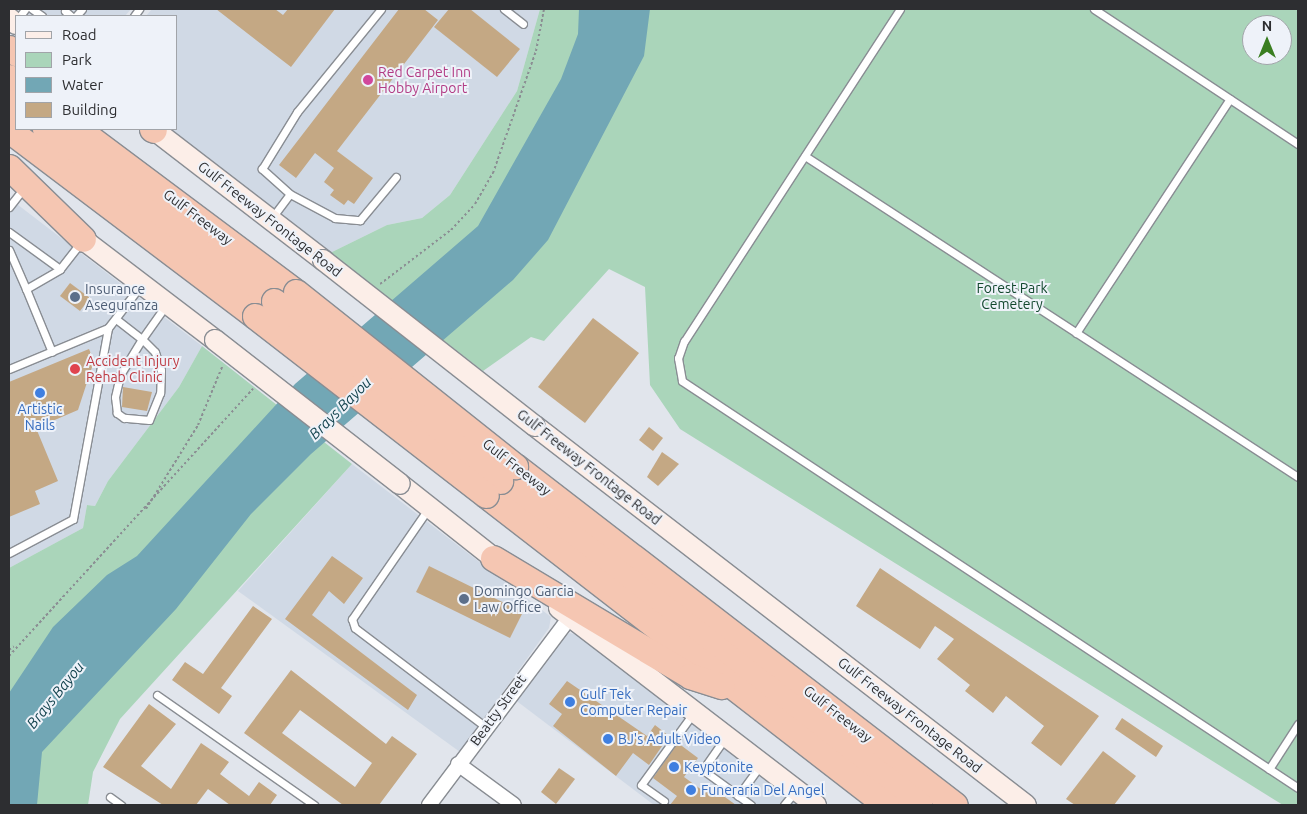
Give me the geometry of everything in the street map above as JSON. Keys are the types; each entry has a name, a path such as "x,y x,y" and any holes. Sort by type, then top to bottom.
{"highway":[{"name":"Gulf Freeway","path":"9,130 275,303"},
{"name":"Gulf Freeway","path":"46,130 275,303 501,481 920,805"},
{"name":"Gulf Freeway","path":"79,130 275,303"},
{"path":"9,167 83,240"},
{"name":"Gulf Freeway","path":"501,481 738,692 886,805"},
{"name":"Gulf Freeway","path":"501,481 955,805"},
{"path":"493,558 690,676 738,692"}],"main road":[{"name":"Gulf Freeway Frontage Road","path":"154,130 1026,805"},
{"path":"12,194 83,240 215,340 493,558 726,736 762,764 790,798 816,805"}],"street":[{"name":"Beatty Street","path":"429,805 570,617"},
{"path":"458,764 514,805"}],"lane":[{"path":"381,9 297,112 262,169 290,194 335,218 360,220 396,178"},
{"path":"504,9 523,24"},
{"path":"900,9 684,341 678,358 682,381 1298,788"},
{"path":"1094,9 1298,144"},
{"path":"1076,333 1230,99"},
{"path":"805,156 1298,477"},
{"path":"271,220 290,194"},
{"path":"9,232 60,269"},
{"path":"26,289 60,269 83,240"},
{"path":"9,250 52,352"},
{"path":"9,369 108,328 142,285"},
{"path":"116,319 142,339 155,352 160,393 149,420 136,422 117,412 115,397 120,375 142,339 167,305"},
{"path":"9,553 73,519 108,328"},
{"path":"429,507 352,619 356,628 486,727"},
{"path":"157,695 314,805"},
{"path":"664,800 641,785 694,712"},
{"path":"1269,769 1298,724"},
{"path":"726,736 703,770 752,805"},
{"path":"738,796 762,764"},
{"path":"110,797 121,805"}],"path":[{"path":"143,514 198,425 222,367"},
{"path":"9,650 16,644"}],"shaded area":[{"path":"11,9 131,9 126,15 20,15"},
{"path":"152,9 540,9 517,91 450,195 422,218 387,225 330,253 170,130 178,130 178,15 147,15"},
{"path":"9,198 202,346 179,387 108,481 95,506 87,505 83,528 9,568"},
{"path":"352,464 551,617 549,628 460,752 238,591"},
{"path":"570,633 578,635 799,805 654,805 514,699 561,638"}],"green space":[{"name":"Forest Park Cemetery","path":"540,9 1298,9 1298,805 1283,805 680,429 650,385 645,287 609,269 544,341 531,337 483,371 330,253 387,225 422,218 450,195 517,91"},
{"path":"202,346 352,464 120,719 93,772 88,805 9,805 9,568 83,528 87,505 95,506 108,481 179,387"}],"water":[{"name":"Brays Bayou","path":"579,9 650,9 644,56 548,240 513,280 311,454 251,514 176,609 42,752 37,805 9,805 9,693 53,627 107,575 137,556 295,384 478,226 561,79 578,34"}],"building":[{"path":"216,9 275,9 283,15 288,9 335,9 291,67"},
{"name":"Red Carpet Inn Hobby Airport","path":"399,9 424,9 438,20 337,151 373,178 354,204 348,200 344,205 330,195 334,190 324,182 334,168 315,153 296,178 279,165"},
{"path":"449,9 470,9 520,49 497,77 434,27"},
{"name":"Insurance Aseguranza","path":"70,283 90,298 80,311 60,296"},
{"path":"593,318 639,353 585,423 538,387"},
{"path":"89,349 94,361 78,410 36,428 58,481 35,491 40,504 9,517 9,382"},
{"path":"123,387 152,392 147,411 122,407"},
{"path":"649,427 663,438 653,451 639,440"},
{"path":"662,452 679,464 658,486 647,477"},
{"path":"332,556 363,578 344,604 329,591 312,615 417,695 408,710 285,619"},
{"path":"429,566 523,612 510,638 416,592"},
{"path":"880,568 1099,716 1061,766 1031,743 1044,726 1006,696 993,713 965,691 970,685 937,659 954,639 935,626 920,649 856,606"},
{"path":"253,606 272,619 221,688 232,696 219,714 172,680 185,662 203,674"},
{"path":"291,670 386,744 392,736 417,754 379,805 343,805 244,733","holes":["300,710 372,763 355,787 282,733"]},
{"path":"567,681 647,736 655,725 669,736 649,765 633,753 616,776 553,726 562,714 549,704"},
{"path":"149,704 176,724 141,766 171,789 201,743 229,762 220,774 249,796 259,782 277,795 270,805 230,805 208,789 196,805 163,805 103,767"},
{"path":"1122,718 1163,746 1156,757 1115,729"},
{"path":"678,743 698,758 684,777 706,793 711,787 736,805 670,805 677,796 653,778"},
{"path":"1103,751 1136,776 1114,805 1075,805 1066,799"},
{"path":"559,768 575,779 556,804 541,792"}],"place":[{"name":"Red Carpet Inn Hobby Airport","path":"368,80"},
{"name":"Insurance Aseguranza","path":"75,297"},
{"name":"Accident Injury Rehab Clinic","path":"75,369"},
{"name":"Artistic Nails","path":"40,393"},
{"name":"Domingo Garcia Law Office","path":"464,599"},
{"name":"Gulf Tek Computer Repair","path":"570,702"},
{"name":"BJ's Adult Video","path":"608,739"},
{"name":"Keyptonite","path":"674,767"},
{"name":"Funeraria Del Angel","path":"691,790"}]}
